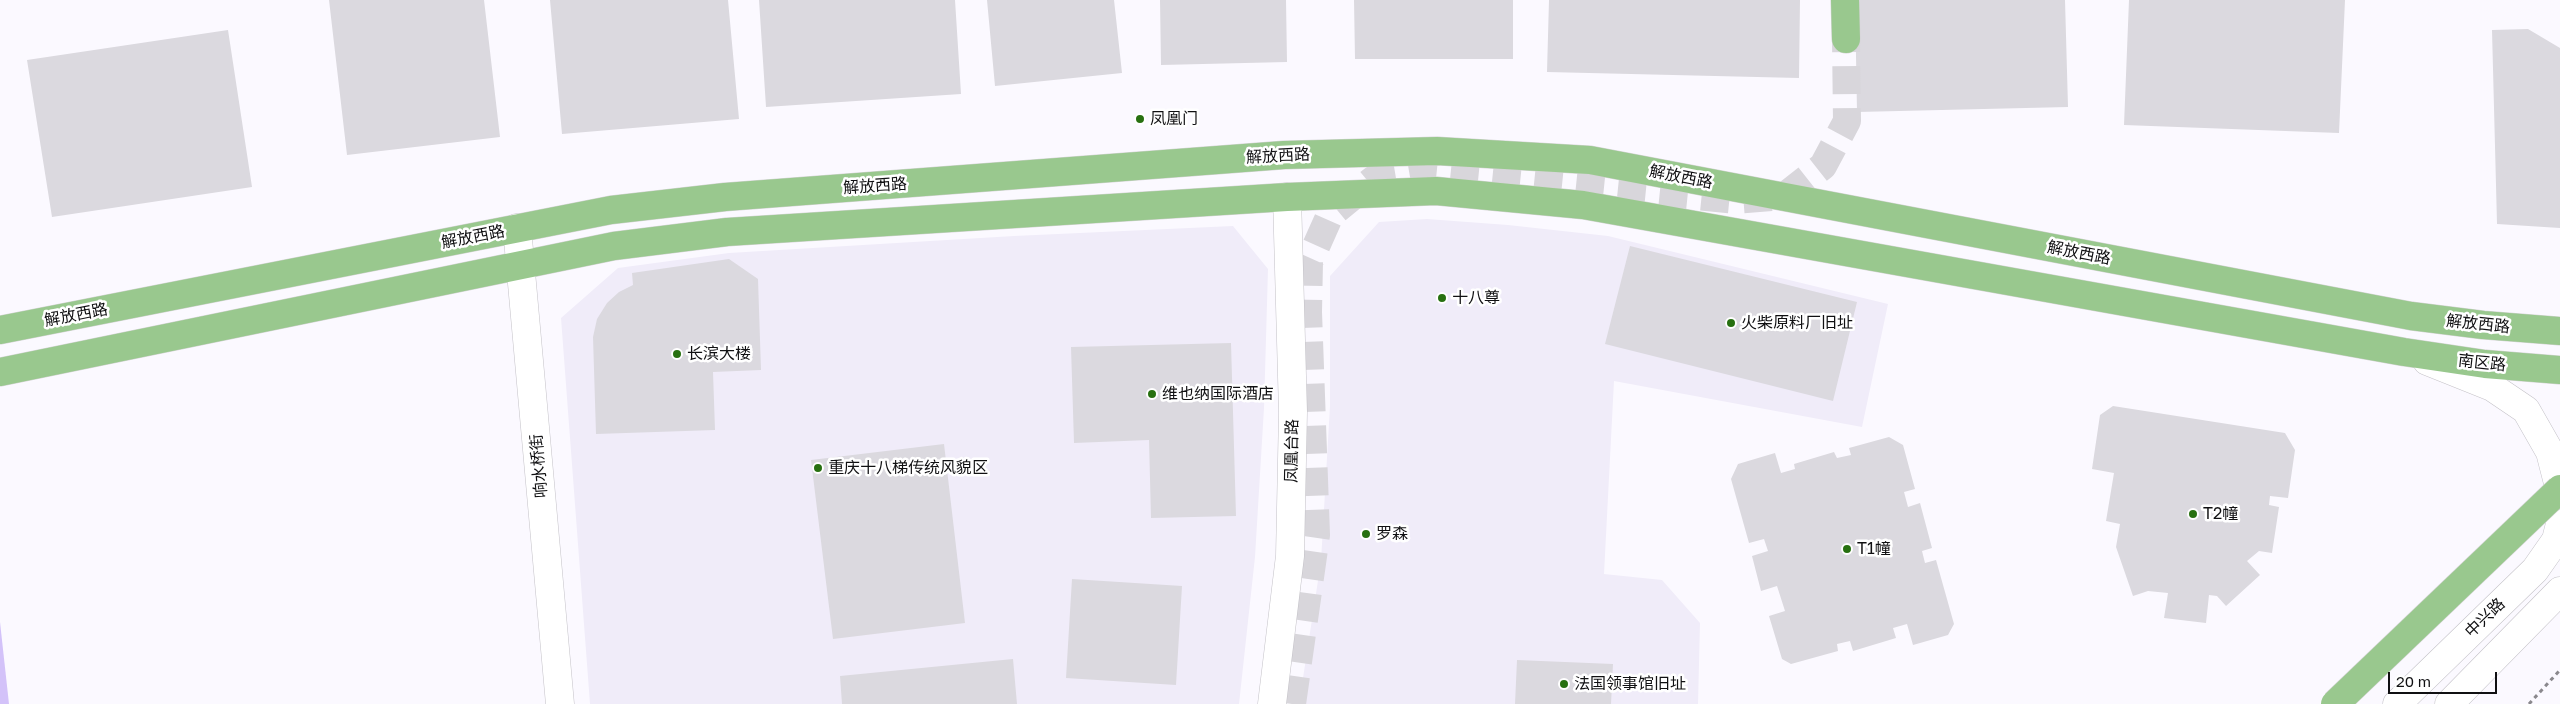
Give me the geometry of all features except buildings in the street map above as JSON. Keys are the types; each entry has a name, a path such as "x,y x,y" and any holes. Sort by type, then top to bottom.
{"main road":[{"path":"1844,0 1846,39"},
{"name":"解放西路","path":"0,330 611,210 725,197 1284,155 1437,151 1590,160 2412,316 2483,325 2558,330"},
{"path":"0,372 614,246 727,232 1288,197 1436,191 1583,205 2404,352"},
{"name":"南区路","path":"2404,352 2485,364 2560,370"},
{"path":"2335,704 2560,490"}],"street":[{"name":"凤凰台路","path":"1272,704 1290,556 1293,412 1288,197"},
{"name":"响水桥街","path":"517,228 560,704"},
{"path":"2404,352 2492,386 2526,410 2550,452 2560,490"},
{"name":"中兴路","path":"2397,704 2535,570 2556,540 2560,524"},
{"path":"2449,704 2560,591"}],"path":[{"path":"2529,704 2560,670"}],"shaded area":[{"path":"1427,219 1508,225 1608,236 1888,304 1862,427 1614,381 1604,574 1662,580 1700,623 1698,704 1299,704 1321,561 1330,406 1330,276 1379,222"},
{"name":"重庆十八梯传统风貌区","path":"1233,226 1268,269 1264,408 1255,557 1239,704 590,704 561,318 618,268 729,253 1014,236"},
{"path":"0,622 9,704 0,704"}],"tunnel":[{"path":"1292,704 1316,535 1308,312 1309,262 1330,215 1374,179 1433,169 1736,200 1785,196 1823,166 1847,121 1846,39"}],"place":[{"name":"凤凰门","path":"1140,119"},
{"name":"十八尊","path":"1442,298"},
{"name":"火柴原料厂旧址","path":"1731,323"},
{"name":"长滨大楼","path":"677,354"},
{"name":"维也纳国际酒店","path":"1152,394"},
{"name":"重庆十八梯传统风貌区","path":"818,468"},
{"name":"T2幢","path":"2193,514"},
{"name":"罗森","path":"1366,534"},
{"name":"T1幢","path":"1847,549"},
{"name":"法国领事馆旧址","path":"1564,684"}]}
